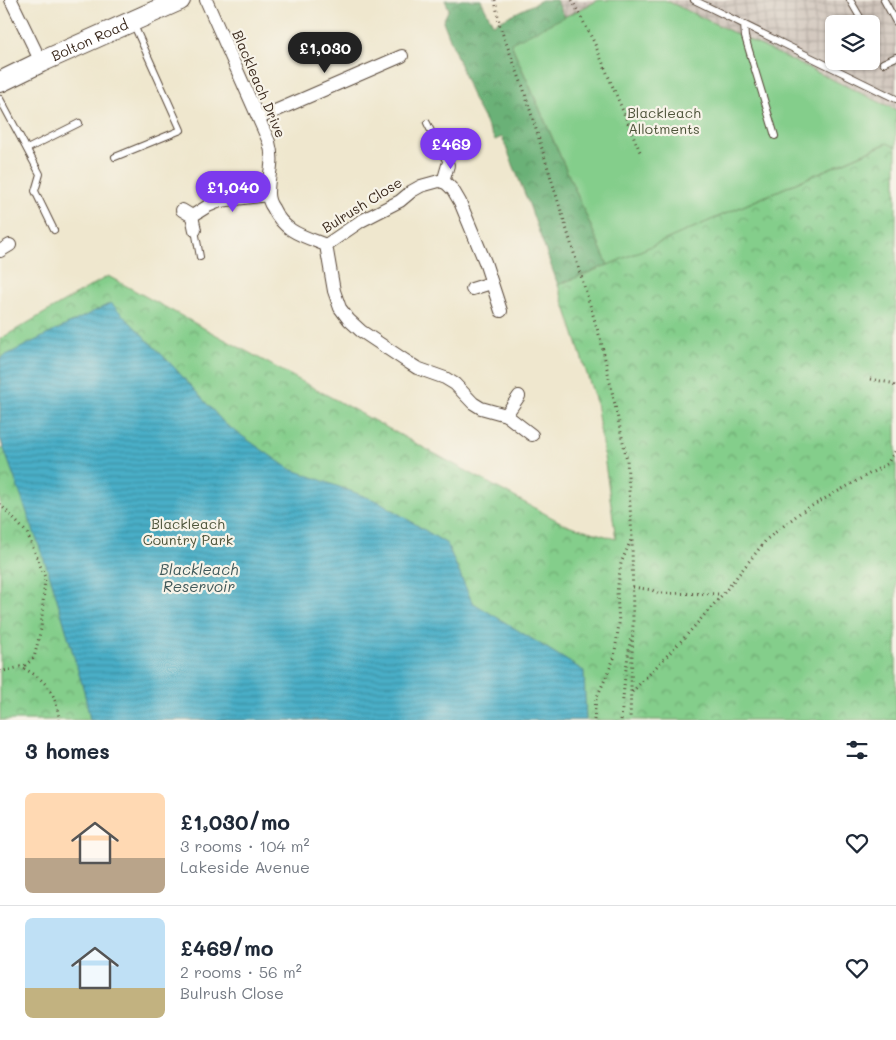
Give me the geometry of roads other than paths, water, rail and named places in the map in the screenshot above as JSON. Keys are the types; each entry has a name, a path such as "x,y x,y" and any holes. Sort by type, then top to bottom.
{"main road":[{"name":"Bolton Road","path":"0,82 156,8 180,0"}],"street":[{"path":"11,0 41,62"},
{"name":"Blackleach Drive","path":"206,0 269,142 272,163 268,195"},
{"path":"259,118 402,55"},
{"path":"448,165 443,182 453,190 460,202 501,311"},
{"name":"Bulrush Close","path":"326,245 361,221 400,202 421,186 439,181 443,182"},
{"path":"195,230 187,213 220,201 268,195 276,215 286,226 297,233 326,245 334,291 340,308 361,331 417,368 445,378 455,384 473,403 482,408 506,414 532,435"},
{"path":"472,289 491,282"},
{"path":"506,414 519,396"}],"lane":[{"path":"694,0 896,99"},
{"path":"850,0 859,15"},
{"path":"884,0 896,22"},
{"path":"115,157 181,130 132,21"},
{"path":"744,25 745,37 774,136"},
{"path":"883,62 896,57"},
{"path":"0,99 40,174 35,191 54,230"},
{"path":"27,149 79,123"},
{"path":"428,123 448,165"},
{"path":"195,230 200,258"}],"water":[{"name":"Blackleach Reservoir","path":"111,303 173,366 225,424 288,468 380,502 447,544 472,602 584,671 586,720 90,720 84,691 52,582 0,438 0,358"}],"park label":[{"name":"Blackleach Allotments","path":"664,122"},
{"name":"Blackleach Country Park","path":"188,532"}]}
